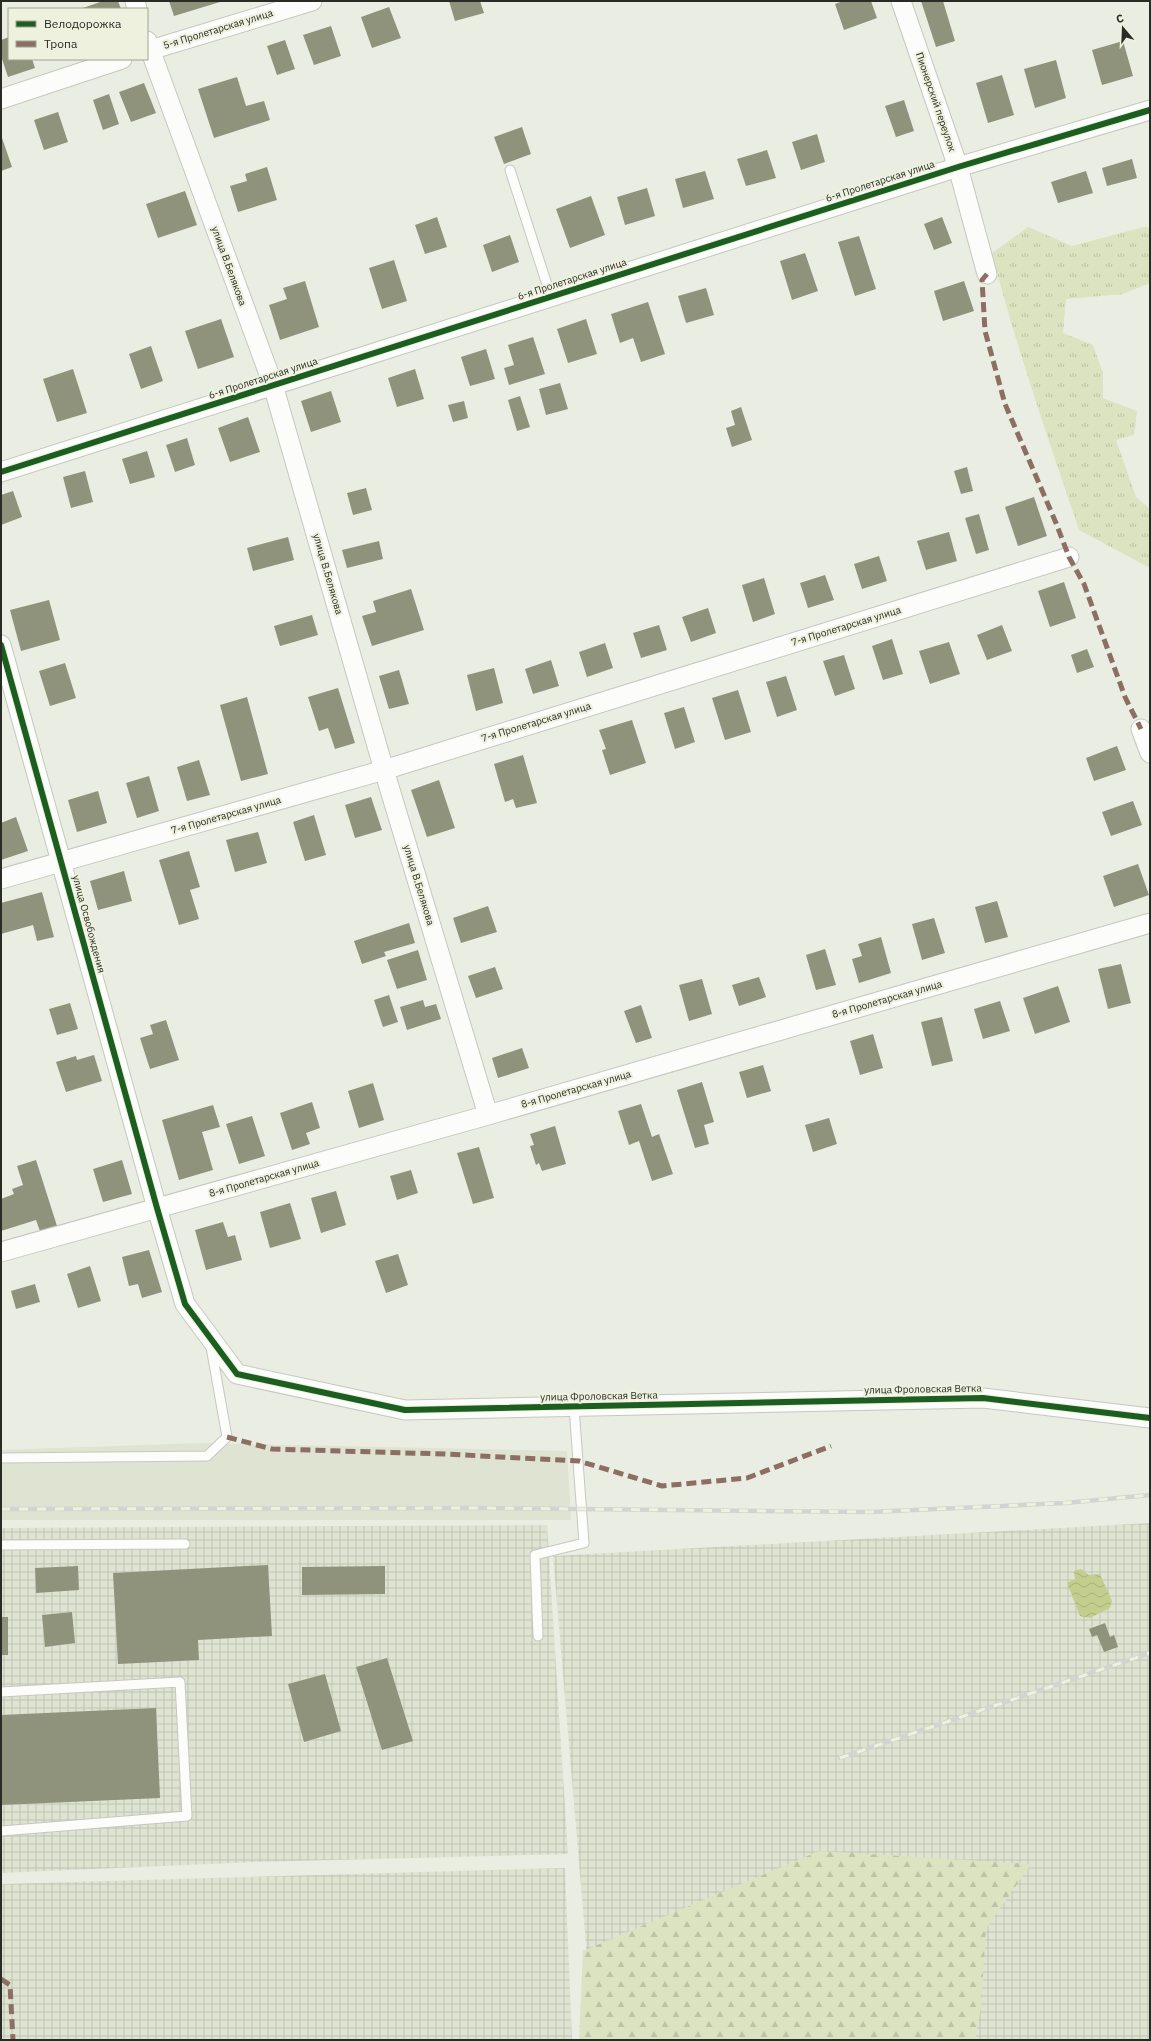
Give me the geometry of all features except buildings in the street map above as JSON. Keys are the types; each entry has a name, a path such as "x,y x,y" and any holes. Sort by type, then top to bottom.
{"street":[{"name":"5-я Пролетарская улица","path":"148,47 312,1"},
{"name":"Пионерский переулок","path":"901,1 958,167 987,274"},
{"name":"улица В.Белякова","path":"148,47 273,385 384,770 488,1115"},
{"path":"1,99 119,60"},
{"name":"6-я Пролетарская улица","path":"1,472 958,167 1150,110"},
{"name":"7-я Пролетарская улица","path":"1,879 384,770 1069,557"},
{"name":"улица Освобождения","path":"1,645 157,1208"},
{"path":"1141,728 1150,753"},
{"name":"8-я Пролетарская улица","path":"1,1252 488,1115 1150,923"},
{"name":"улица Фроловская Ветка","path":"157,1208 185,1304 237,1374 405,1410 984,1398 1150,1418"}],"lane":[{"path":"510,170 551,296"},
{"path":"1,1458 207,1456 227,1437 209,1336"},
{"path":"538,1636 535,1555 584,1543 574,1406"},
{"path":"1,1545 184,1544"},
{"path":"1,1692 180,1682 187,1816 1,1830"}],"shaded area":[{"path":"202,1443 567,1451 571,1520 1,1520 1,1450"},
{"path":"1150,1523 1150,2040 594,2040 553,1556"},
{"path":"547,1525 568,1854 256,1862 1,1873 1,1528"},
{"path":"565,1868 572,2040 1,2040 1,1884"}],"green space":[{"path":"1028,227 1072,246 1144,227 1150,227 1150,283 1123,294 1066,299 1063,333 1093,345 1103,373 1103,398 1137,411 1134,435 1116,440 1136,497 1150,509 1150,568 1079,530 1022,358 992,253"},
{"path":"819,1851 1031,1864 986,1929 981,2007 975,2040 579,2040 583,1951"}],"water":[{"path":"1081,1569 1089,1575 1100,1574 1112,1601 1110,1608 1090,1618 1080,1616 1067,1583 1075,1579 1074,1571"}],"railway":[{"path":"1,1509 481,1508 870,1512 1065,1503 1150,1495"},
{"path":"840,1758 1150,1653"}],"marked path":[{"path":"987,274 982,280 985,331 1005,404 1069,557 1084,584 1125,697 1141,729"},
{"path":"227,1437 272,1449 444,1454 579,1461 662,1486 747,1478 831,1446"},
{"path":"1,1979 10,1985 13,2040"}],"cycle path":[{"path":"1,472 958,167 1150,110"},
{"path":"1,645 185,1304 237,1374 405,1410 983,1398 1150,1418"}]}
